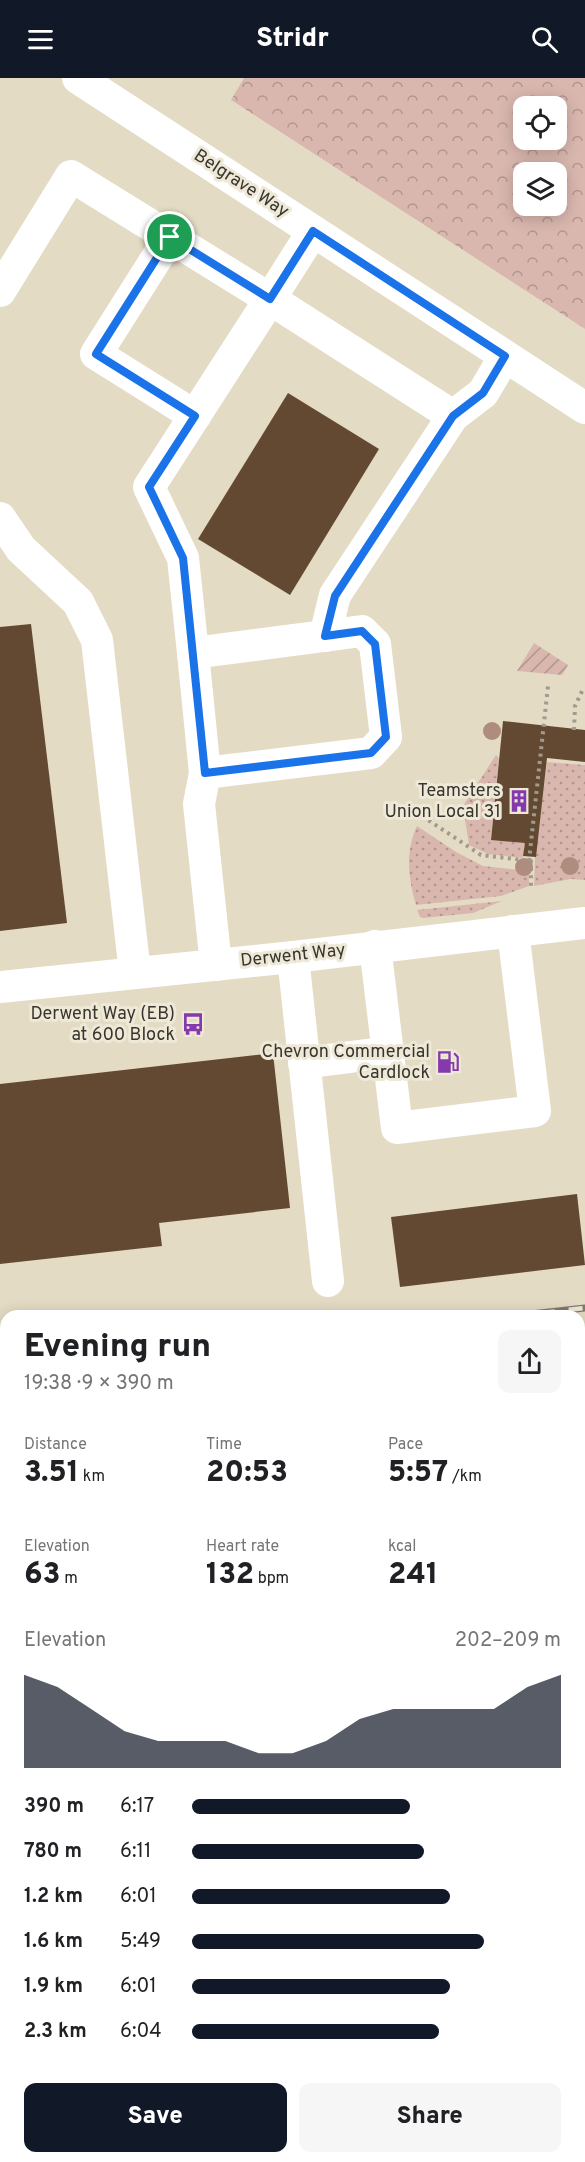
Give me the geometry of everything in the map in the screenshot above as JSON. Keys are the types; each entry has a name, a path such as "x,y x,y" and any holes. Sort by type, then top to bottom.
{"street":[{"name":"Belgrave Way","path":"78,78 585,408"},
{"path":"0,291 71,176 453,416"},
{"path":"216,964 199,804 205,773 183,558 149,487 313,231"},
{"path":"170,237 96,354 195,416"},
{"path":"325,636 335,596 453,416 483,393 505,356"},
{"path":"0,518 21,549 78,602 97,640 135,973"},
{"path":"192,653 362,631 375,644 386,737 371,753 205,773"},
{"name":"Derwent Way","path":"0,987 293,957 585,923"},
{"path":"375,946 397,1128 535,1111 513,931"},
{"path":"293,957 328,1281"},
{"path":"304,1064 388,1052"}],"path":[{"path":"531,889 531,861 529,861 548,686"},
{"path":"574,730 575,706 583,689"},
{"path":"416,812 481,855 529,861"}],"shaded area":[{"path":"0,78 244,78 232,101 585,329 585,1310 0,1310"}],"green space":[{"path":"244,78 585,78 585,329 231,100"},
{"path":"534,643 568,665 562,675 517,671"},
{"path":"496,755 499,758 491,839 525,843 523,858 488,854 469,845 463,806"},
{"path":"547,762 585,765 585,880 571,879 534,886 535,857"},
{"path":"417,826 456,852 483,866 529,871 529,886 501,896 416,905 411,885 409,855"},
{"path":"502,901 473,913 423,918 417,910"}],"building":[{"path":"288,393 379,449 290,595 198,539"},
{"path":"31,624 67,923 0,931 0,627"},
{"name":"Teamsters Union Local 31","path":"503,721 585,730 585,762 547,758 536,857 523,856 525,843 491,840"},
{"path":"273,1053 290,1208 159,1223 162,1246 0,1264 0,1084"},
{"path":"577,1194 585,1265 400,1287 391,1217"}],"railway":[{"path":"567,1310 585,1308"}],"place":[{"name":"Teamsters Union Local 31","path":"519,801"},
{"name":"Derwent Way (EB) at 600 Block","path":"193,1024"},
{"name":"Chevron Commercial Cardlock","path":"448,1062"}],"route":[{"path":"313,231 505,356 483,393 453,416 335,596 325,636 362,631 375,644 386,737 371,753 205,773 183,558 149,487 195,416 96,354 170,237 270,299 313,231"}]}
